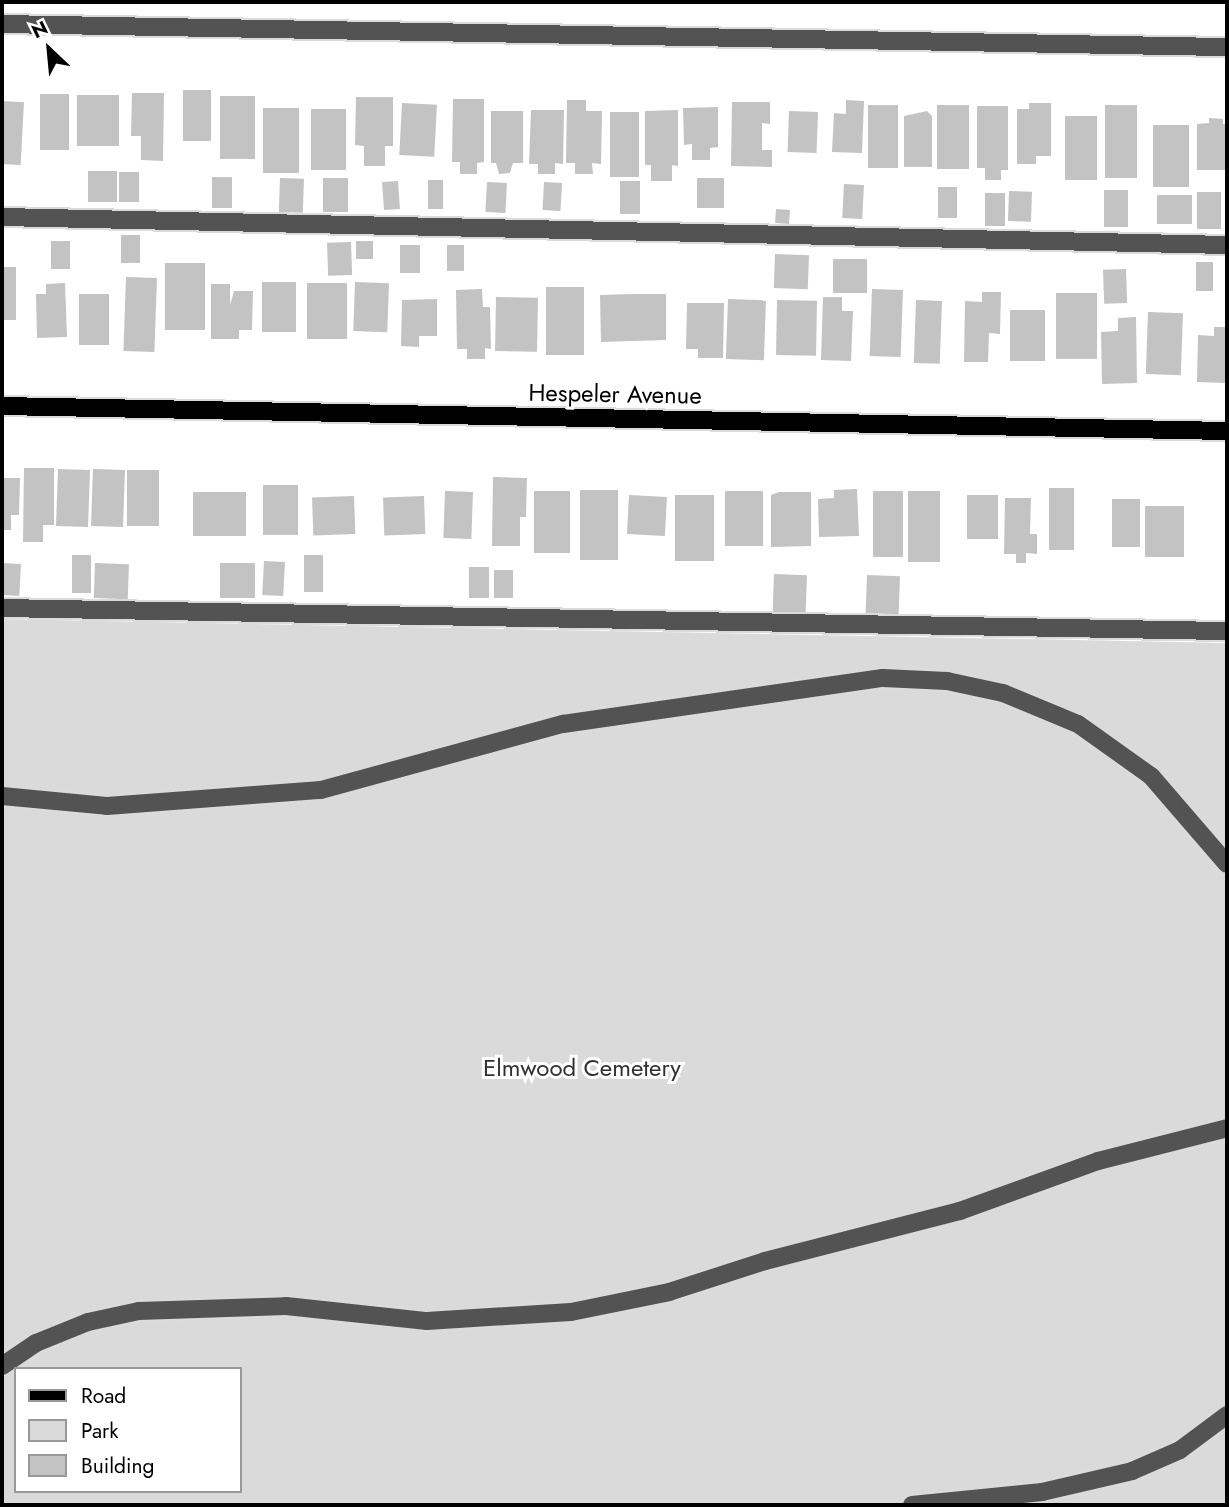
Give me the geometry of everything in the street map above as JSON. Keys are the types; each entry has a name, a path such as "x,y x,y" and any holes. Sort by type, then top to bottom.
{"main road":[{"name":"Hespeler Avenue","path":"2,406 1227,431"}],"street":[{"path":"2,24 1227,47"},
{"path":"2,217 1227,244"},
{"path":"2,608 1227,631"},
{"path":"2,796 107,806 321,790 563,724 883,678 947,681 1003,693 1078,724 1151,776 1227,864"},
{"path":"2,1366 36,1343 88,1322 139,1311 286,1306 427,1321 572,1312 669,1292 765,1261 960,1211 1098,1161 1227,1128"},
{"path":"912,1505 1042,1492 1132,1471 1180,1450 1227,1415"}],"green space":[{"name":"Elmwood Cemetery","path":"2,619 1227,643 1227,1505 2,1505"}],"building":[{"path":"183,90 211,90 211,141 183,141"},
{"path":"132,93 164,93 163,161 141,160 141,136 131,136"},
{"path":"40,94 69,94 69,150 40,150"},
{"path":"77,95 119,95 119,146 77,146"},
{"path":"220,96 255,96 255,159 220,159"},
{"path":"356,97 393,97 393,146 385,146 385,166 364,166 364,146 355,145"},
{"path":"453,99 484,99 484,162 477,163 477,174 460,174 460,162 452,162"},
{"path":"567,100 586,100 586,111 602,111 601,164 592,163 593,174 575,174 575,163 566,163"},
{"path":"846,100 864,101 862,153 832,152 834,113 846,114"},
{"path":"2,101 24,102 21,165 2,164"},
{"path":"732,102 770,102 770,124 762,123 762,150 772,150 772,167 731,166"},
{"path":"402,103 437,105 434,157 399,155"},
{"path":"1029,103 1051,103 1051,156 1036,156 1036,164 1017,164 1017,109 1029,109"},
{"path":"868,105 898,105 898,168 868,168"},
{"path":"937,105 969,105 969,169 937,169"},
{"path":"1105,105 1137,105 1137,178 1105,178"},
{"path":"977,106 1008,106 1008,170 1001,170 1001,180 985,180 985,168 977,168"},
{"path":"718,107 718,147 710,148 710,160 692,160 692,144 684,145 683,108"},
{"path":"263,108 299,108 299,173 263,173"},
{"path":"311,109 346,109 346,170 311,170"},
{"path":"531,110 564,110 563,164 555,163 555,174 538,174 538,164 529,164"},
{"path":"678,110 678,166 672,165 672,181 651,181 651,165 645,165 645,111"},
{"path":"491,111 523,111 523,163 513,163 510,173 499,174 496,163 491,163"},
{"path":"789,111 818,112 817,153 788,152"},
{"path":"927,111 932,116 932,167 904,167 904,116"},
{"path":"610,112 639,112 639,177 610,177"},
{"path":"1065,116 1097,116 1097,180 1065,180"},
{"path":"1209,118 1223,119 1223,124 1227,124 1227,170 1197,170 1197,124 1209,123"},
{"path":"1153,125 1189,125 1189,187 1153,187"},
{"path":"88,171 117,171 117,202 88,202"},
{"path":"119,172 139,172 139,202 119,202"},
{"path":"212,177 232,177 232,208 212,208"},
{"path":"280,178 304,179 303,213 279,212"},
{"path":"323,178 348,178 348,212 323,212"},
{"path":"697,178 724,178 724,208 697,208"},
{"path":"428,180 443,180 443,209 428,209"},
{"path":"398,181 400,209 384,210 382,182"},
{"path":"620,181 640,181 640,214 620,214"},
{"path":"487,182 507,183 505,213 485,212"},
{"path":"544,182 562,183 561,211 543,210"},
{"path":"844,184 864,185 862,219 842,218"},
{"path":"938,187 957,187 957,218 938,218"},
{"path":"1104,190 1128,190 1128,227 1104,227"},
{"path":"1009,191 1032,192 1031,222 1008,221"},
{"path":"1197,192 1221,192 1221,229 1197,229"},
{"path":"985,193 1005,193 1005,226 985,226"},
{"path":"1157,195 1192,195 1192,224 1157,224"},
{"path":"776,209 790,210 789,224 775,223"},
{"path":"121,235 140,235 140,263 121,263"},
{"path":"51,241 70,241 70,269 51,269"},
{"path":"356,241 373,241 373,259 356,259"},
{"path":"351,242 352,275 328,276 327,243"},
{"path":"400,245 420,245 420,273 400,273"},
{"path":"447,245 464,245 464,271 447,271"},
{"path":"775,254 809,255 808,289 774,288"},
{"path":"833,259 867,259 867,293 833,293"},
{"path":"1196,262 1213,262 1213,291 1196,291"},
{"path":"165,263 205,263 205,330 165,330"},
{"path":"2,267 16,267 16,320 2,320"},
{"path":"1126,269 1127,303 1104,304 1103,270"},
{"path":"126,277 157,278 154,352 123,351"},
{"path":"262,282 296,282 296,332 262,332"},
{"path":"355,282 389,283 387,332 353,331"},
{"path":"65,283 67,337 37,338 36,294 46,294 46,284"},
{"path":"307,283 347,283 347,339 307,339"},
{"path":"211,284 230,284 230,305 234,291 253,291 252,330 239,330 239,339 211,339"},
{"path":"546,287 584,287 584,355 546,355"},
{"path":"482,289 483,307 490,307 491,349 485,348 485,359 467,359 467,349 457,349 456,290"},
{"path":"872,289 903,290 901,357 870,356"},
{"path":"982,292 1001,292 1000,334 989,333 988,362 964,362 965,301 982,302"},
{"path":"1056,293 1097,293 1097,359 1056,359"},
{"path":"79,294 109,294 109,345 79,345"},
{"path":"666,294 666,340 601,342 600,295"},
{"path":"496,297 538,298 537,352 495,351"},
{"path":"823,297 842,297 842,311 853,311 851,361 821,360"},
{"path":"437,299 437,336 419,336 419,347 401,346 402,300"},
{"path":"728,299 766,300 764,360 726,359"},
{"path":"777,300 817,301 816,356 776,355"},
{"path":"916,300 942,301 940,364 914,363"},
{"path":"687,303 724,303 723,358 698,358 698,349 686,349"},
{"path":"1010,310 1045,310 1045,361 1010,361"},
{"path":"1148,312 1183,313 1181,375 1146,374"},
{"path":"1136,317 1137,383 1102,384 1101,332 1118,331 1118,318"},
{"path":"1214,327 1227,327 1227,383 1197,382 1198,335 1214,336"},
{"path":"24,468 54,468 54,525 43,525 43,542 23,542"},
{"path":"58,469 90,470 88,527 56,526"},
{"path":"93,469 125,470 123,527 91,526"},
{"path":"127,470 159,470 159,526 127,526"},
{"path":"493,477 527,478 526,517 520,517 520,546 492,546"},
{"path":"2,478 20,478 19,515 11,515 11,530 2,530"},
{"path":"263,485 298,485 298,535 263,535"},
{"path":"1049,488 1074,488 1074,550 1049,550"},
{"path":"857,489 859,536 819,537 818,499 834,498 834,490"},
{"path":"580,490 618,490 618,560 580,560"},
{"path":"445,491 473,492 471,539 443,538"},
{"path":"534,491 570,491 570,553 534,553"},
{"path":"725,491 763,491 763,546 725,546"},
{"path":"873,491 903,491 903,557 873,557"},
{"path":"908,491 940,491 940,562 908,562"},
{"path":"193,492 246,492 246,536 193,536"},
{"path":"779,492 811,492 811,546 771,547 771,495"},
{"path":"629,495 667,497 665,536 627,534"},
{"path":"675,495 714,495 714,561 675,561"},
{"path":"967,495 998,495 998,539 967,539"},
{"path":"354,496 355,534 313,535 312,497"},
{"path":"424,496 425,534 384,535 383,497"},
{"path":"1005,498 1031,498 1030,534 1037,534 1037,554 1026,553 1026,563 1016,563 1016,554 1004,554"},
{"path":"1112,499 1140,499 1140,547 1112,547"},
{"path":"1145,506 1184,506 1184,557 1145,557"},
{"path":"72,555 91,555 91,593 72,593"},
{"path":"304,555 323,555 323,592 304,592"},
{"path":"264,561 285,562 283,596 262,595"},
{"path":"2,563 21,564 19,596 2,595"},
{"path":"95,563 129,564 128,599 94,598"},
{"path":"220,563 255,563 255,598 220,598"},
{"path":"469,567 489,567 489,598 469,598"},
{"path":"494,570 513,570 513,598 494,598"},
{"path":"774,574 807,575 806,613 773,612"},
{"path":"867,575 900,576 899,614 866,613"}]}
